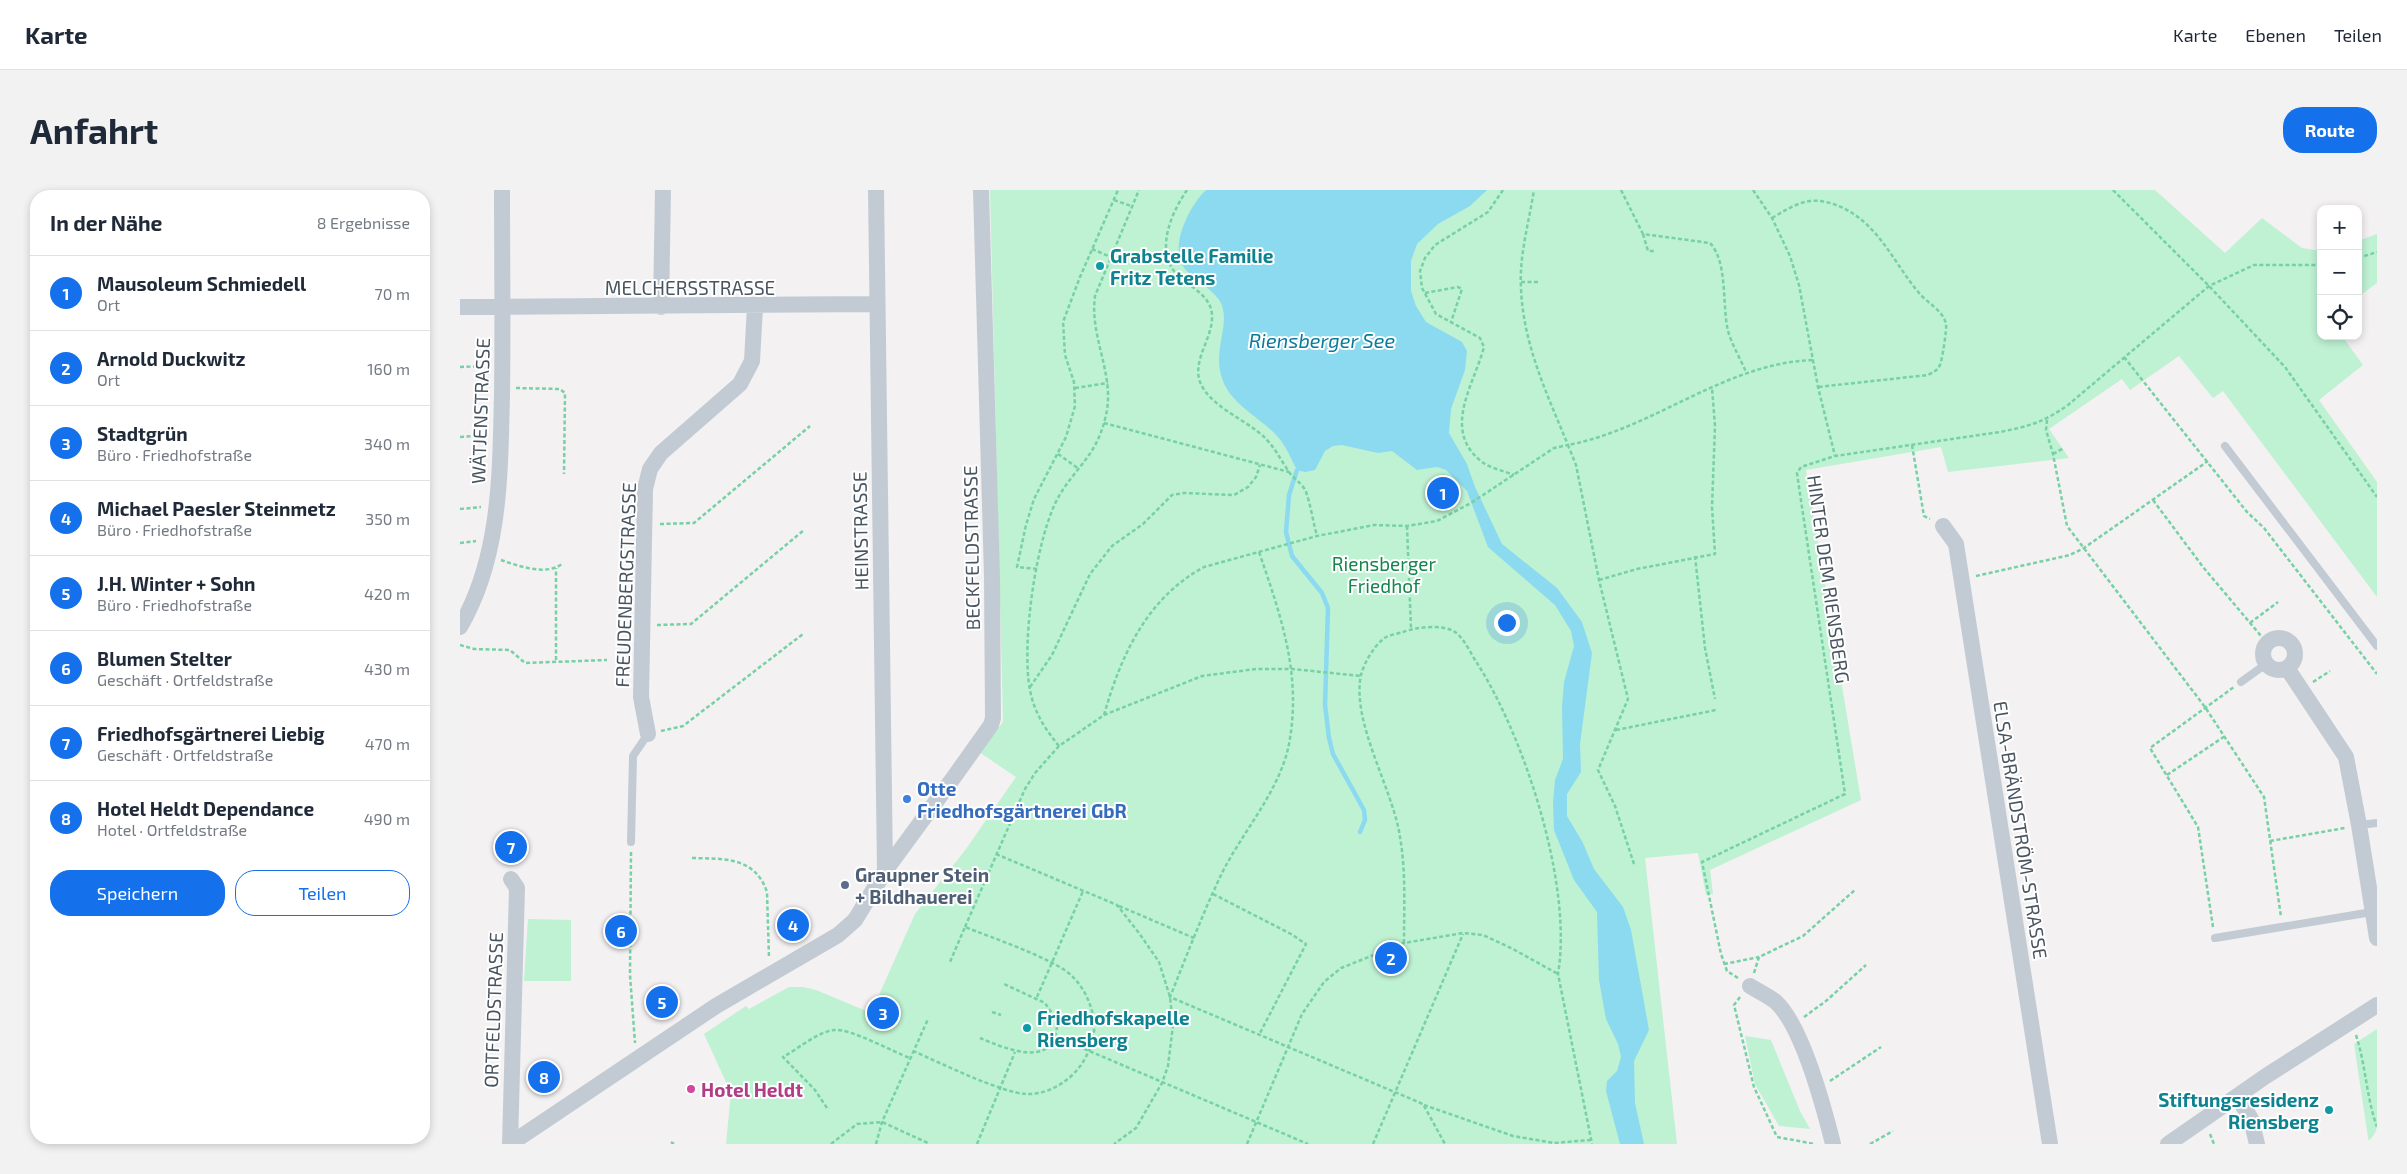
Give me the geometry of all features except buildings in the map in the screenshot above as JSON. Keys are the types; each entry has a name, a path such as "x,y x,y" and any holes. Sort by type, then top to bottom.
{"street":[{"name":"WÄTJENSTRASSE","path":"460,627 477,591 488,556 497,504 502,388 502,190"},
{"path":"661,307 663,190"},
{"name":"HEINSTRASSE","path":"876,190 885,872"},
{"name":"BECKFELDSTRASSE","path":"510,1144 716,1006 838,935 855,920 885,872 991,725 993,718 992,586 981,190"},
{"name":"MELCHERSSTRASSE","path":"460,307 755,307 877,304"},
{"name":"FREUDENBERGSTRASSE","path":"648,734 641,697 645,489 650,469 661,453 740,384 752,361 755,307"},
{"name":"ELSA-BRÄNDSTRÖM-STRASSE","path":"1943,526 1956,544 2050,1144"},
{"path":"2282,639 2292,644 2294,660 2287,668 2273,670 2266,664 2263,653 2267,643 2272,640 2282,639"},
{"path":"2287,668 2346,757 2377,938"},
{"name":"ORTFELDSTRASSE","path":"510,1144 517,888 511,879"},
{"path":"1750,986 1776,1002 1793,1025 1818,1089 1833,1144"},
{"path":"2168,1144 2237,1096 2377,1005"},
{"path":"2237,1096 2251,1119 2257,1144"}],"lane":[{"path":"2225,446 2377,646"},
{"path":"2241,682 2266,664"},
{"path":"631,842 633,756 648,734"},
{"path":"2359,825 2377,823"},
{"path":"2215,938 2372,912"}],"path":[{"path":"1037,569 1018,567 1026,525 1034,500 1066,437 1073,415 1075,388 1066,355 1063,322 1118,190"},
{"path":"1059,746 1045,729 1034,706 1029,688 1029,633 1037,569 1043,542 1059,495 1099,442 1108,404 1108,383 1092,313 1095,296 1139,190"},
{"path":"1187,190 1173,217 1166,239 1167,257 1174,270 1207,300 1213,314 1211,329 1201,352 1199,374 1203,388 1215,401 1260,432 1279,454 1289,472 1306,490 1317,536"},
{"path":"1503,190 1488,212 1435,245 1424,258 1420,271 1425,293 1436,314 1480,338 1484,348 1460,417 1462,432 1470,451 1483,463 1514,475"},
{"path":"1534,190 1521,282 1524,312 1533,356 1576,465 1599,580 1628,699 1598,770 1615,806 1634,864"},
{"path":"1621,190 1643,234 1648,251 1654,250"},
{"path":"1753,190 1772,218 1790,256 1835,456"},
{"path":"2113,190 2209,286 2285,368 2377,496"},
{"path":"1114,200 1131,206"},
{"path":"1772,218 1794,205 1812,201 1828,202 1846,209 1862,219 1877,234 1919,294 1939,311 1946,324 1940,364 1936,371 1928,375 1818,387"},
{"path":"1643,234 1710,243 1716,250 1724,293 1728,330 1747,374"},
{"path":"1092,249 1111,257"},
{"path":"2362,257 2377,252"},
{"name":"HINTER DEM RIENSBERG","path":"1724,964 1702,862 1845,794 1797,473 1801,466 1835,456 2024,427 2047,420 2209,286 2254,265 2317,265"},
{"path":"1521,282 1539,282"},
{"path":"1425,293 1458,287 1462,289 1452,322"},
{"path":"2124,357 2247,512 2264,528 2377,674"},
{"path":"1104,715 1139,628 1151,610 1169,590 1187,576 1204,567 1317,536 1374,525 1407,526 1437,521 1471,503 1554,448 1619,431 1747,374 1788,361 1812,360"},
{"path":"460,367 502,366"},
{"path":"1075,388 1108,383"},
{"path":"502,388 560,389 564,393 564,474"},
{"path":"1599,580 1696,556 1715,554 1712,507 1714,403 1712,388"},
{"path":"2047,420 2046,430 2053,454 2067,526 2205,707 2264,798 2282,926"},
{"path":"1104,423 1289,472"},
{"path":"644,524 694,523 810,426"},
{"path":"460,437 501,433"},
{"path":"1912,445 1924,516 1943,526"},
{"path":"2053,454 2064,448"},
{"path":"1058,454 1080,469"},
{"path":"1961,580 2070,555 2084,548 2208,461"},
{"path":"1029,688 1052,655 1090,574 1112,546 1143,524 1172,495 1184,493 1234,495 1248,487 1256,477 1260,465"},
{"path":"2153,500 2203,567 2267,643"},
{"path":"460,509 497,504"},
{"path":"1407,526 1411,629"},
{"path":"642,626 691,624 804,530"},
{"path":"1170,997 1213,894 1239,842 1279,776 1289,744 1292,707 1292,669 1284,628 1258,552"},
{"path":"488,556 531,568 556,568 562,564"},
{"path":"1696,556 1705,648 1715,699"},
{"path":"556,568 556,660"},
{"path":"2302,585 2306,581"},
{"path":"2250,623 2278,602"},
{"path":"1404,943 1404,887 1400,837 1390,795 1361,712 1361,676 1368,657 1383,638 1411,629 1445,628 1458,633 1484,673 1512,728 1526,764 1552,867 1561,944 1558,974 1592,1144"},
{"path":"648,734 683,726 803,634"},
{"path":"460,645 474,649 510,650 525,663 552,664 556,660 607,660"},
{"path":"2354,653 2358,649"},
{"path":"950,962 1025,789 1035,773 1059,746 1104,715 1202,676 1256,669 1292,669 1361,676"},
{"path":"2326,674 2330,671"},
{"path":"2215,938 2198,827 2150,748 2241,682"},
{"path":"1616,730 1716,710"},
{"path":"2167,775 2225,736"},
{"path":"2270,841 2359,825"},
{"path":"631,842 630,975 638,1057"},
{"path":"996,854 1194,938"},
{"path":"692,858 738,860 753,870 763,882 766,892 770,975"},
{"path":"1750,986 1727,971 1724,964 1759,957 1803,936 1856,889"},
{"path":"1037,997 1083,891"},
{"path":"1213,894 1291,934 1306,944 1259,1035"},
{"path":"1114,1144 1136,1128 1162,1083 1168,1066 1173,1025 1170,997 1159,962 1139,932 1117,906"},
{"path":"913,1052 1001,1087 1026,1094 1048,1090 1065,1081 1078,1069 1090,1052 1094,1032 1090,1004 1083,988 1070,974 1052,964 966,927"},
{"path":"1246,1144 1302,1014 1324,982 1341,968 1404,943 1463,933 1483,935 1558,974"},
{"path":"1373,1144 1463,933"},
{"path":"1759,957 1750,986 1734,1005 1754,1087 1776,1136 1815,1144"},
{"path":"1793,1025 1826,1002 1866,965"},
{"path":"980,1038 1016,1052 1036,1052 1051,1043 1057,1021 1053,1011 1037,997 1004,984"},
{"path":"1170,997 1423,1104 1513,1136 1554,1144 1591,1140"},
{"path":"992,1012 1001,1015"},
{"path":"876,1144 882,1122 928,1019"},
{"path":"2351,1022 2361,1050 2369,1104 2377,1127"},
{"path":"827,1108 815,1090 783,1058 824,1033 835,1030 848,1032 910,1058"},
{"path":"1054,1036 1308,1144"},
{"path":"1818,1089 1880,1047"},
{"path":"977,1144 1016,1052"},
{"path":"1423,1104 1445,1144"},
{"path":"830,1144 857,1124 882,1122 930,1144"},
{"path":"1870,1144 1893,1131"},
{"path":"1880,1139 1880,1144"}],"green space":[{"name":"Riensberger Friedhof","path":"990,190 2155,190 2225,253 2262,218 2302,248 2317,250 2317,340 2345,340 2363,365 2319,400 2377,482 2377,597 2223,391 2213,398 2179,356 2130,390 2122,379 2049,429 2069,458 1948,472 1941,447 1806,470 1861,800 1710,870 1713,894 1706,895 1698,853 1645,858 1677,1144 726,1144 731,1093 704,1034 746,1006 749,1009 789,987 803,987 816,990 871,1013 915,914 966,849 1016,777 979,752 1003,722"},
{"path":"2377,234 2377,283 2362,294 2362,250 2362,240"},
{"path":"528,919 571,920 571,981 524,981"},
{"path":"2377,1029 2377,1144 2369,1144 2354,1044"},
{"path":"1745,1036 1771,1040 1800,1111 1810,1129 1779,1126 1755,1084"}],"water":[{"name":"Riensberger See","path":"1206,190 1487,190 1470,206 1438,224 1417,244 1411,261 1411,291 1416,306 1426,322 1462,342 1467,351 1465,370 1451,409 1449,433 1467,464 1475,487 1502,544 1557,588 1582,622 1592,653 1580,744 1581,772 1567,794 1567,816 1583,843 1594,869 1623,907 1631,930 1649,1030 1634,1061 1635,1103 1644,1144 1620,1144 1606,1091 1607,1081 1617,1071 1621,1057 1618,1044 1606,1019 1599,980 1597,912 1574,880 1554,830 1553,802 1555,780 1563,759 1562,707 1564,682 1574,646 1571,631 1555,605 1488,547 1467,491 1446,470 1437,467 1417,470 1392,451 1378,453 1342,445 1333,446 1325,451 1315,470 1305,472 1297,470 1278,437 1227,390 1220,370 1219,360 1224,321 1221,303 1215,294 1185,269 1180,260 1180,239 1187,216"}],"waterway":[{"path":"1297,470 1289,495 1286,532 1292,556 1322,593 1328,608 1325,705 1329,738 1333,754 1364,810 1365,820 1360,832"}],"place":[{"name":"Grabstelle Familie Fritz Tetens","path":"1100,266"},
{"name":"Mausoleum Schmiedell","path":"1443,493"},
{"name":"Otte Friedhofsgärtnerei GbR","path":"907,799"},
{"name":"Friedhofsgärtnerei Liebig","path":"511,847"},
{"name":"Graupner Stein + Bildhauerei","path":"845,885"},
{"name":"Michael Paesler Steinmetz","path":"793,925"},
{"name":"Blumen Stelter","path":"621,931"},
{"name":"Arnold Duckwitz","path":"1391,958"},
{"name":"J.H. Winter + Sohn","path":"662,1002"},
{"name":"Stadtgrün","path":"883,1013"},
{"name":"Friedhofskapelle Riensberg","path":"1027,1028"},
{"name":"Hotel Heldt Dependance","path":"544,1077"},
{"name":"Hotel Heldt","path":"691,1089"},
{"name":"Stiftungsresidenz Riensberg","path":"2329,1110"}]}
